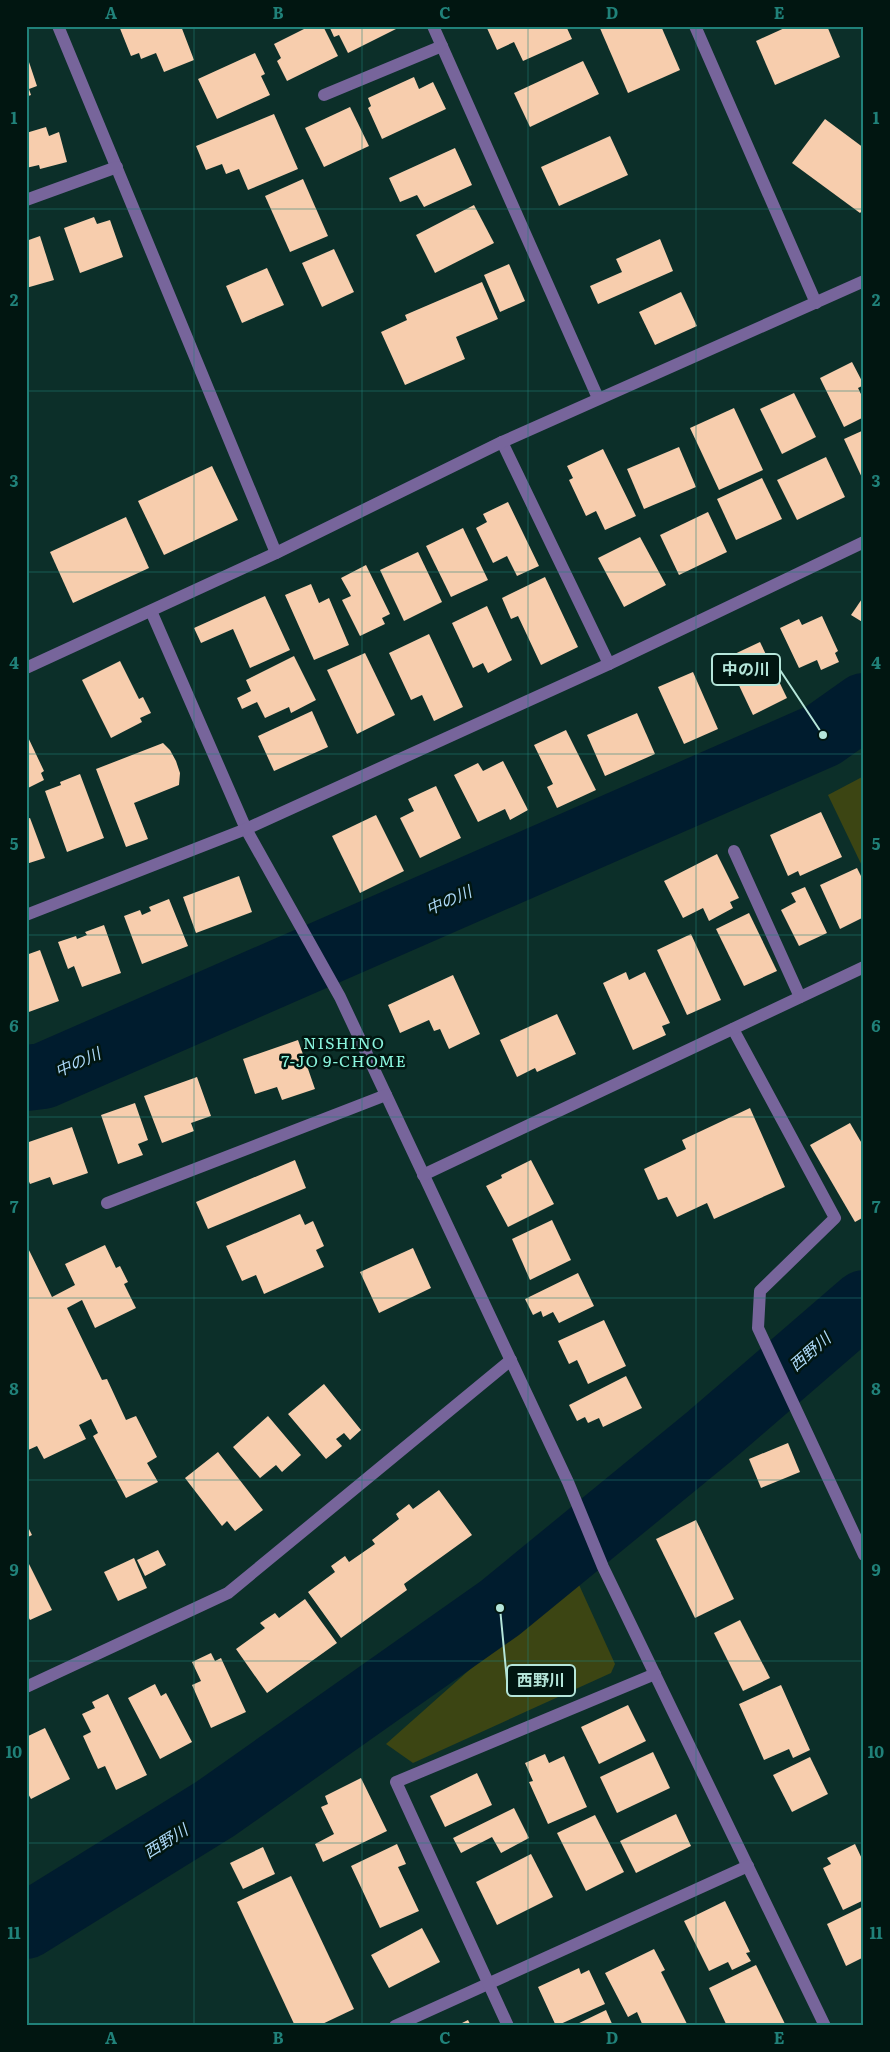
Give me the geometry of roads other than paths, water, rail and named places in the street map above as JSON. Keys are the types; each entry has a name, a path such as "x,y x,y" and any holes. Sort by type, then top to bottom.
{"street":[{"path":"58,26 276,553"},
{"path":"433,26 598,398"},
{"path":"695,26 816,303"},
{"path":"324,95 442,46"},
{"path":"26,200 117,167"},
{"path":"26,668 276,553 502,442 864,281"},
{"path":"502,442 609,664"},
{"path":"26,915 246,829 609,664 864,542"},
{"path":"151,611 246,829 340,997 568,1482 603,1567 825,2026"},
{"path":"734,851 800,997"},
{"path":"423,1175 864,967"},
{"path":"733,1029 835,1218 760,1291 758,1328 864,1555"},
{"path":"107,1203 386,1094"},
{"path":"26,1687 228,1592 511,1360"},
{"path":"508,2026 396,1782 655,1674"},
{"path":"396,2026 748,1866"}],"waterway":[{"name":"中の川","path":"26,1078 43,1076 823,735 864,706"},
{"name":"西野川","path":"26,1926 215,1809 500,1608 710,1436 864,1303"}],"place":[{"name":"中の川","path":"823,735"},
{"name":"西野川","path":"500,1608"}],"district":[{"name":"NISHINO 7-JO 9-CHOME","path":"344,1051"}]}
